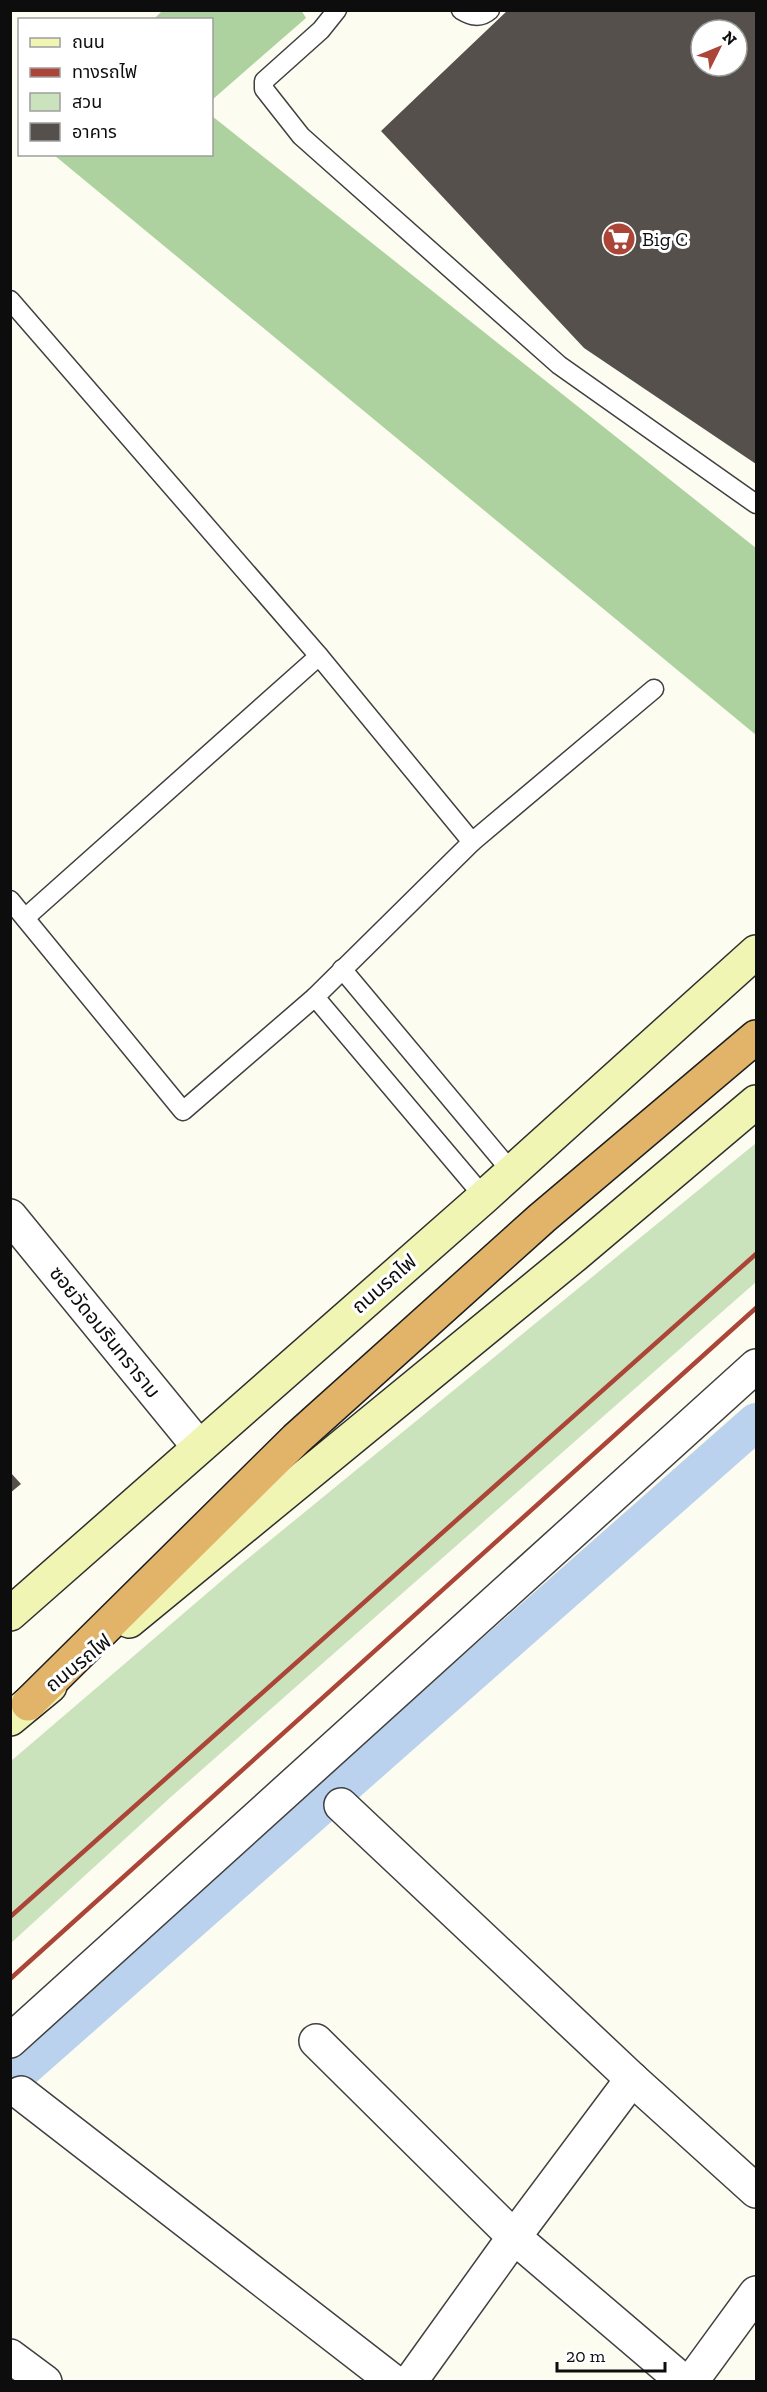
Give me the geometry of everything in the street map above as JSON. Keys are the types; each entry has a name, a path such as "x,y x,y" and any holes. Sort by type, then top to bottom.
{"highway":[{"path":"19,1712 296,1439 542,1218 756,1037"}],"main road":[{"name":"ถนนรถไฟ","path":"10,1614 484,1197 756,952"},
{"name":"ถนนรถไฟ","path":"19,1712 575,1255 756,1102"}],"street":[{"name":"ซอยวัดอมรินทราราม","path":"10,1216 199,1447"},
{"path":"10,2040 756,1366"},
{"path":"341,1804 632,2079 756,2192"},
{"path":"316,2041 514,2237 684,2382"},
{"path":"410,2382 514,2237 632,2079"},
{"path":"21,2093 394,2382"},
{"path":"691,2382 756,2293"},
{"path":"10,2356 45,2382"}],"lane":[{"path":"337,10 321,30 264,81 264,89 301,136 559,364 756,504"},
{"path":"461,10 476,16 484,15 490,10"},
{"path":"10,300 320,656 472,842"},
{"path":"25,918 320,656"},
{"path":"10,900 183,1111 315,997 472,842 654,689"},
{"path":"342,969 511,1171"},
{"path":"315,997 484,1197"}],"green space":[{"path":"301,10 306,18 213,99 213,18 155,18 162,11"},
{"path":"213,117 756,548 756,735 55,156 213,156"},
{"path":"756,1143 756,1282 172,1796 11,1943 11,1761 240,1565"}],"building":[{"name":"Big C","path":"508,10 756,10 756,464 584,348 381,131"},
{"path":"10,1472 21,1484 10,1493"}],"waterway":[{"path":"10,2080 756,1422"}],"railway":[{"path":"10,1917 756,1254"},
{"path":"10,1979 756,1308"}],"place":[{"name":"Big C","path":"619,239"}]}
